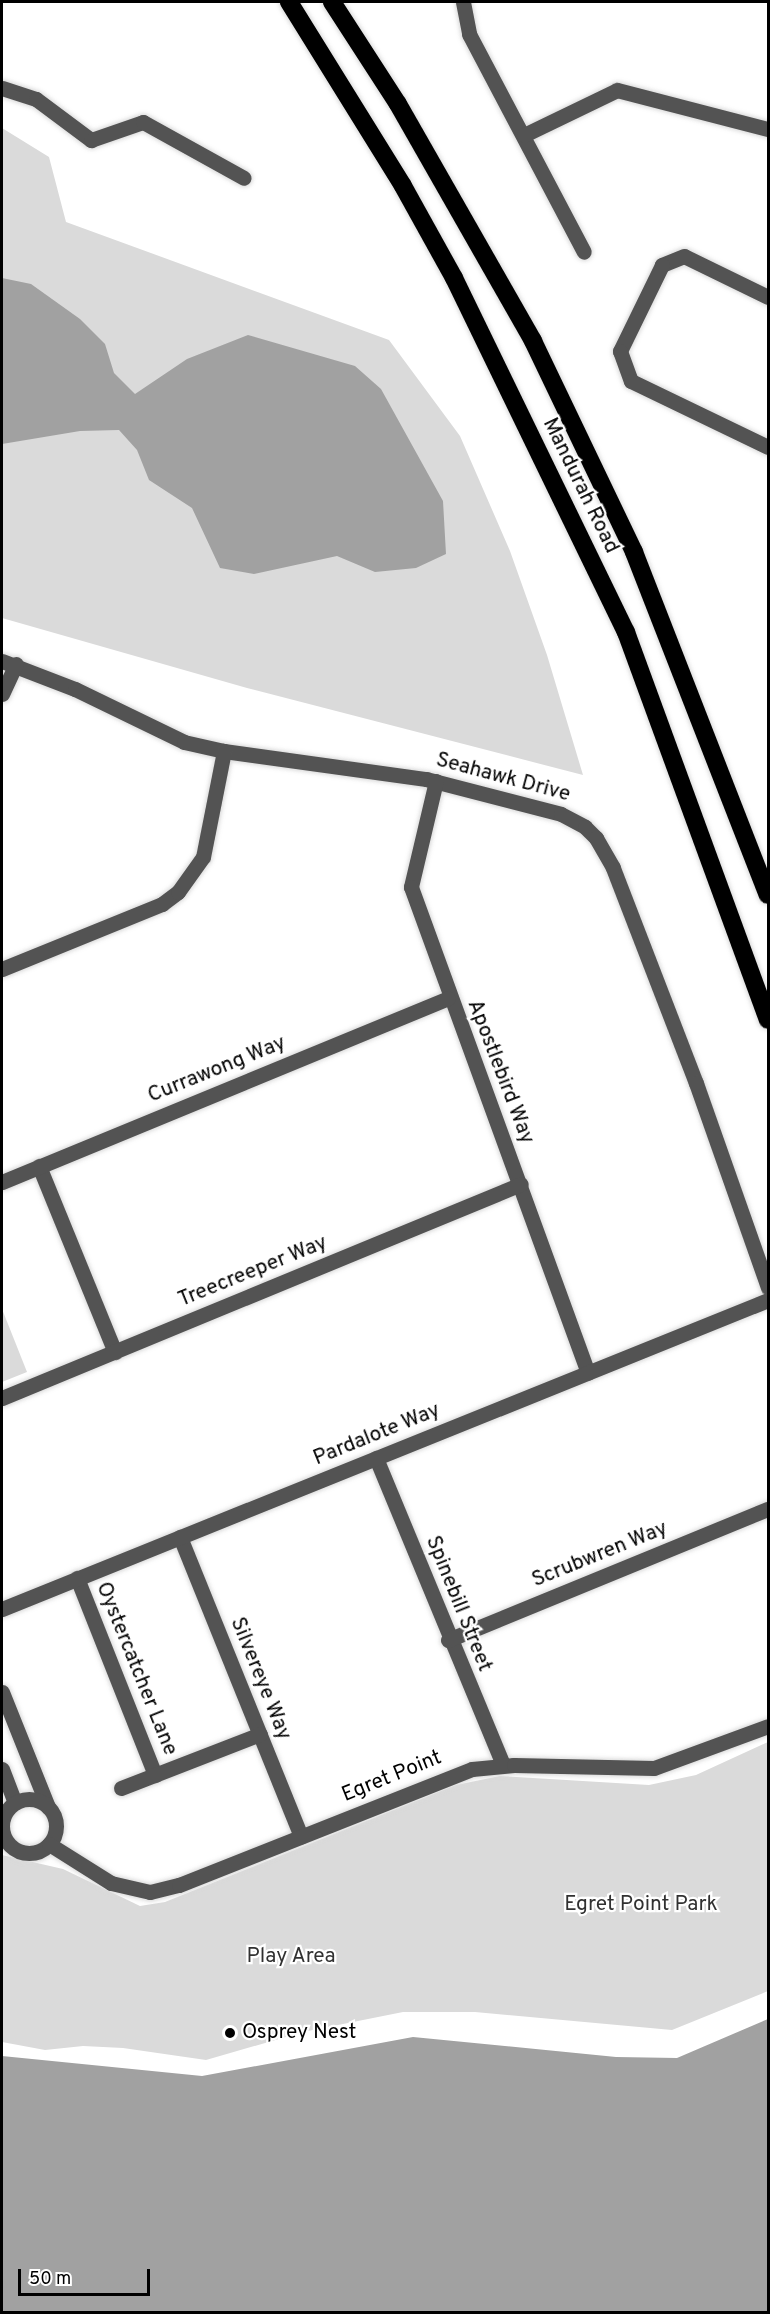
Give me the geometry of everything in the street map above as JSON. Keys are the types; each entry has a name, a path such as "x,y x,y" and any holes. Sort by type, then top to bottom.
{"highway":[{"name":"Mandurah Road","path":"289,2 403,186 454,278 626,632 768,1020"},
{"name":"Mandurah Road","path":"332,2 398,104 533,340 634,552 768,895"}],"street":[{"path":"463,2 469,34 584,252"},
{"path":"2,88 36,99 91,140 142,122 244,178"},
{"path":"524,135 617,90 768,129"},
{"path":"768,297 684,256 662,265 620,351 631,381 768,447"},
{"path":"2,694 9,662"},
{"name":"Seahawk Drive","path":"9,662 75,689 166,735 224,751 436,782 561,814 596,838 613,868 696,1083 768,1288"},
{"path":"2,969 162,904 178,892 203,857 224,751"},
{"name":"Apostlebird Way","path":"436,782 411,886 448,999 521,1184 588,1373"},
{"name":"Currawong Way","path":"2,1182 448,999"},
{"path":"39,1166 115,1352"},
{"name":"Treecreeper Way","path":"2,1398 521,1184"},
{"name":"Pardalote Way","path":"2,1609 768,1300"},
{"name":"Spinebill Street","path":"376,1458 448,1640 503,1765"},
{"name":"Scrubwren Way","path":"448,1640 768,1509"},
{"name":"Silvereye Way","path":"180,1537 301,1836"},
{"name":"Oystercatcher Lane","path":"77,1578 155,1775"},
{"path":"2,1692 56,1826 49,1844 41,1851 23,1853 7,1842 2,1834 2,1822 15,1803 26,1799 48,1807"},
{"name":"Egret Point","path":"49,1844 111,1883 150,1892 179,1886 446,1778 503,1765 654,1768 768,1726"},
{"name":"Oystercatcher Lane","path":"121,1788 260,1734"},
{"path":"2,1769 15,1803"}],"green space":[{"path":"2,128 49,157 66,222 389,340 460,436 510,551 547,655 583,775 247,688 2,618"},
{"path":"2,1309 27,1372 2,1382"},
{"name":"Egret Point Park","path":"768,1742 768,1991 672,2030 475,2012 403,2012 303,2032 206,2060 123,2048 83,2046 45,2050 2,2042 2,1855 63,1869 140,1906 165,1902 456,1785 500,1776 649,1785 696,1775"}],"shaded area":[{"path":"2,278 31,284 80,319 105,344 114,373 135,394 187,359 248,335 355,366 381,389 443,501 446,554 416,568 375,572 337,556 254,574 220,568 192,508 149,480 137,450 119,430 80,431 2,444"},
{"path":"768,2019 768,2312 2,2312 2,2056 202,2076 413,2037 616,2057 677,2058"}],"place":[{"name":"Osprey Nest","path":"230,2033"}],"park label":[{"name":"Play Area","path":"291,1957"}]}
